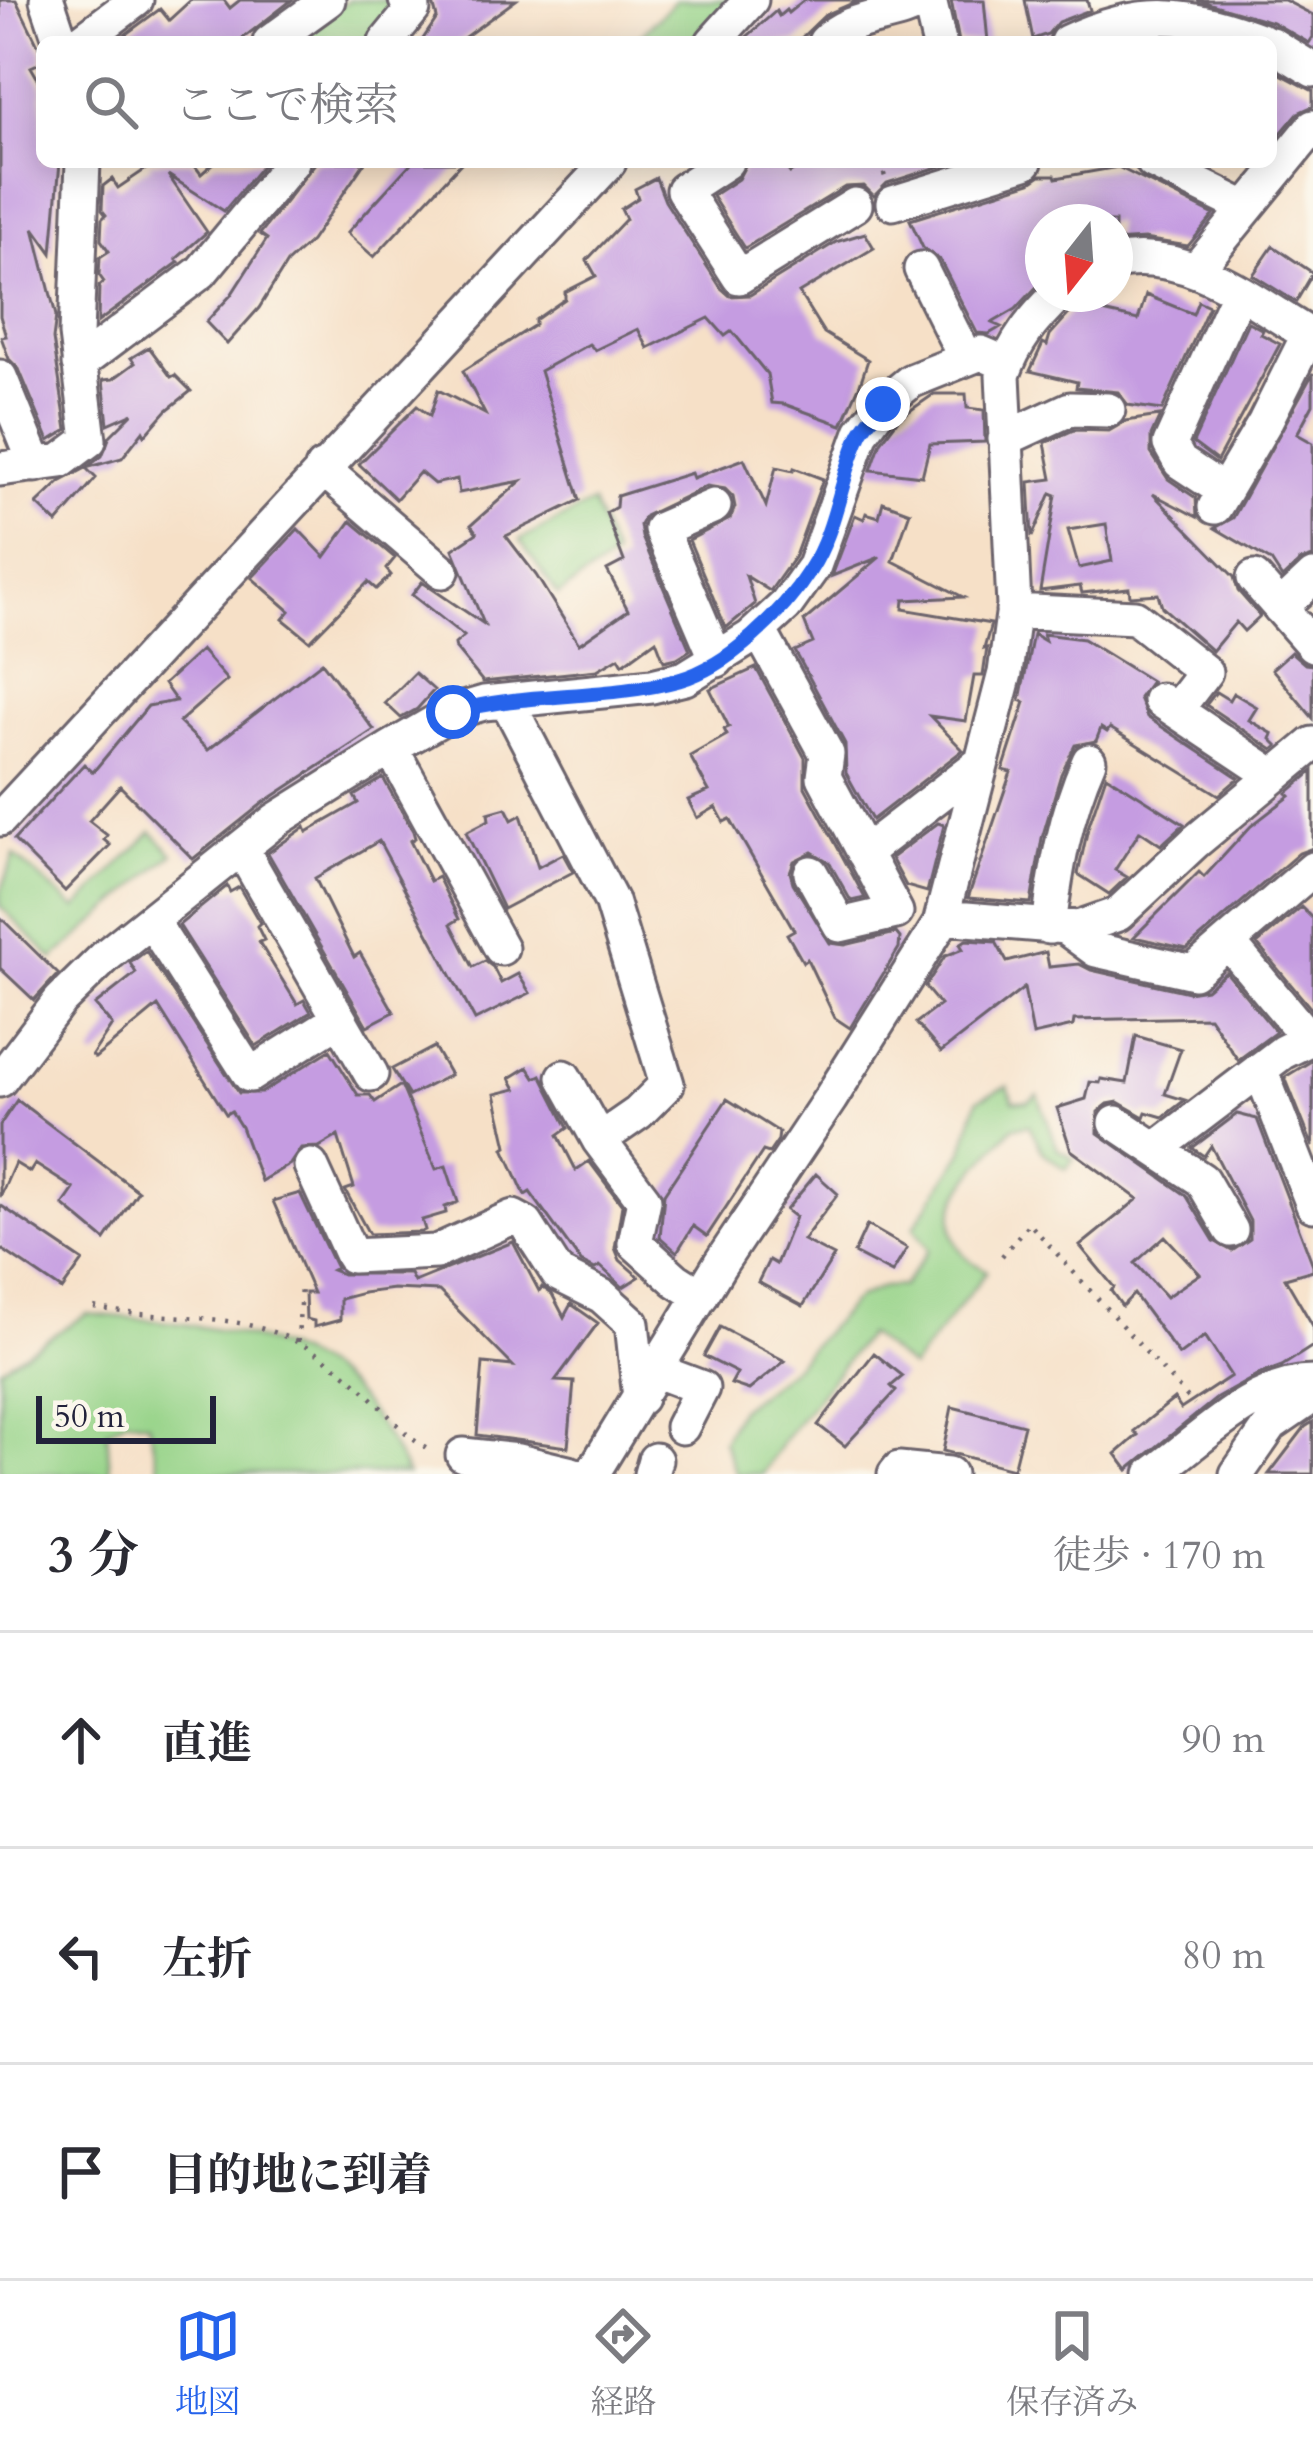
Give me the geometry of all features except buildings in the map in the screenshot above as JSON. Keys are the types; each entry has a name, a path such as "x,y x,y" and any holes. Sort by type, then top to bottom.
{"street":[{"path":"46,0 59,36"},
{"path":"88,36 136,0"},
{"path":"278,36 328,0"},
{"path":"391,36 412,9 406,0"},
{"path":"718,36 751,0"},
{"path":"830,36 870,16 927,0 937,36"},
{"path":"1080,36 1107,23 1191,17 1213,34"},
{"path":"1277,48 1313,70"},
{"path":"1196,270 1313,127"},
{"path":"0,469 61,461 89,440 76,334 91,168"},
{"path":"79,364 201,272 287,168"},
{"path":"0,819 603,168"},
{"path":"717,168 683,190 739,277 855,205"},
{"path":"892,203 1006,168"},
{"path":"1165,168 1244,208"},
{"path":"1133,260 1156,258 1196,270 1238,293 1311,335 1220,500 1180,463 1170,444 1238,293"},
{"path":"921,269 966,359"},
{"path":"592,1474 942,917 1005,673 1013,611 1003,375 1040,312"},
{"path":"0,1080 60,1001 107,955 276,820 453,712 507,701 652,686 685,678 717,660 786,605 814,566 862,432 872,418 911,381 980,353 1007,364"},
{"path":"0,376 36,465"},
{"path":"1005,439 1070,409 1108,410"},
{"path":"322,468 442,572"},
{"path":"714,506 661,529 717,660"},
{"path":"1280,608 1313,577"},
{"path":"1254,578 1313,645"},
{"path":"1013,611 1135,617 1204,672 1167,705 1274,776"},
{"path":"759,630 827,754 824,777 896,912 840,925 811,874"},
{"path":"507,701 611,901 668,1084 638,1113 599,1140"},
{"path":"942,917 1078,928 1118,914 1195,842 1313,744"},
{"path":"392,748 501,948"},
{"path":"1057,928 1057,859 1070,805 1089,761"},
{"path":"864,854 982,762"},
{"path":"241,848 371,1075"},
{"path":"1057,928 1096,950 1193,972 1313,868"},
{"path":"151,920 250,1075 339,1019"},
{"path":"1156,1148 1260,1069 1311,1038 1228,942"},
{"path":"1260,1069 1308,1219"},
{"path":"563,1077 599,1140 644,1200 635,1243 701,1296"},
{"path":"1116,1123 1202,1180 1231,1230"},
{"path":"311,1166 352,1256 436,1252 513,1216 526,1224 558,1274 602,1296 632,1323 648,1384"},
{"path":"1154,1474 1266,1391 1313,1383"},
{"path":"648,1384 702,1388 682,1426"},
{"path":"1237,1474 1270,1425 1313,1396"},
{"path":"463,1455 572,1474"},
{"path":"895,1474 899,1469 949,1474"}],"path":[{"path":"1002,1256 1029,1223 1216,1429"},
{"path":"298,1342 301,1285"},
{"path":"94,1307 128,1315 221,1317 298,1342 367,1392 430,1452 463,1455"}],"green space":[{"path":"349,0 389,0 393,7 392,18 378,36 299,36"},
{"path":"676,0 740,0 706,36 640,36"},
{"path":"592,503 614,557 558,595 520,540"},
{"path":"152,832 173,854 53,959 0,906 14,855 76,909"},
{"path":"1008,1086 1013,1101 1028,1102 1038,1095 1058,1149 1074,1159 1066,1169 1043,1152 1029,1125 1013,1127 964,1186 952,1220 954,1238 964,1255 987,1271 911,1368 867,1334 762,1474 736,1474 723,1441 739,1409 791,1369 855,1299 883,1287 903,1286 929,1250 914,1227 963,1151 978,1099"},
{"path":"87,1314 189,1325 295,1353 350,1389 382,1430 407,1474 160,1474 148,1423 127,1419 107,1431 110,1474 0,1474 0,1368"}],"route":[{"path":"453,712 484,703 652,686 685,678 752,637 786,605 814,566 862,432 883,404"}]}
